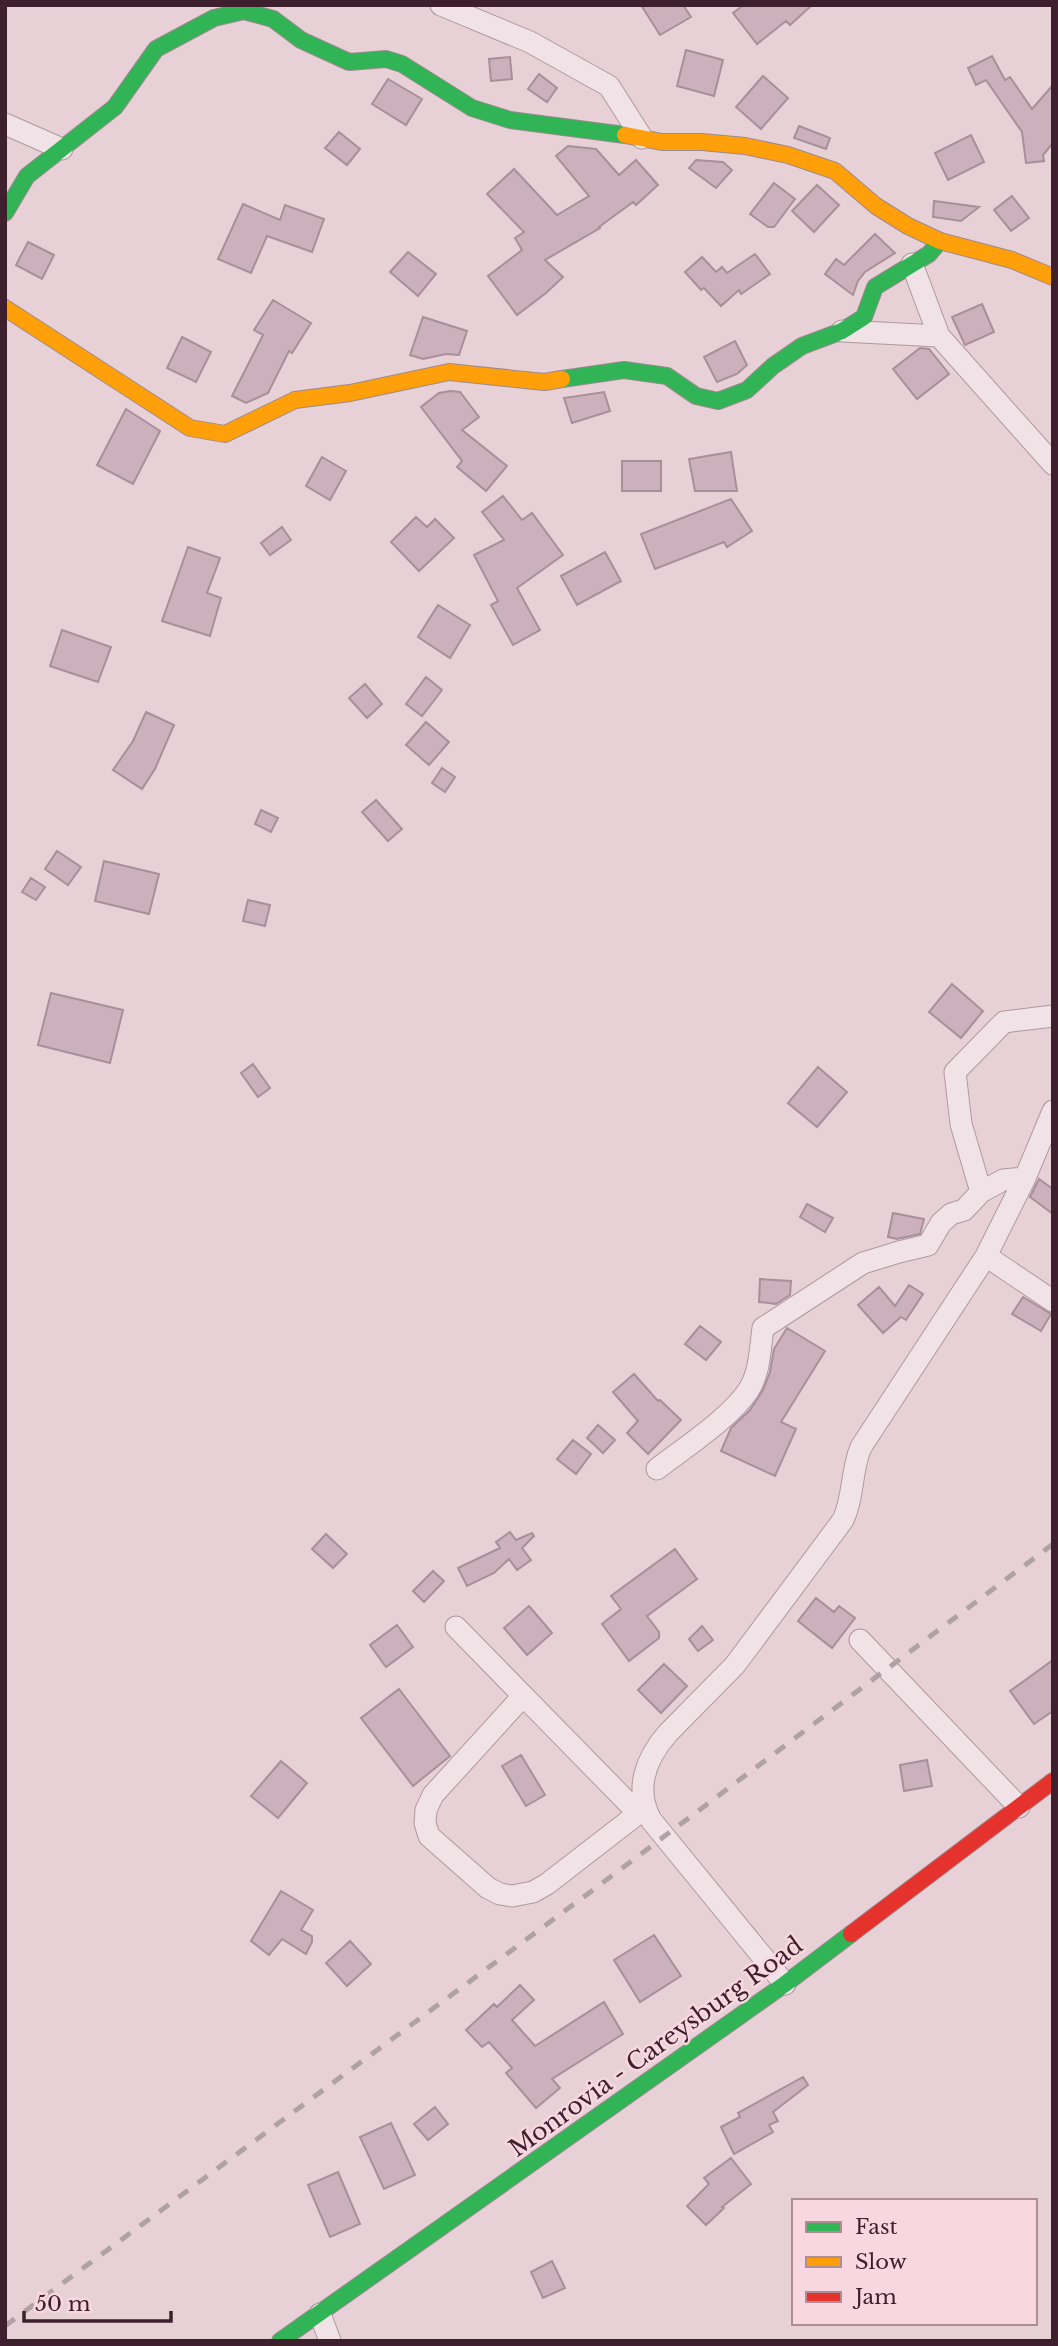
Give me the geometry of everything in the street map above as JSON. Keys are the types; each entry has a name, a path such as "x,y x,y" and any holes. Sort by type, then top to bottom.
{"street":[{"path":"441,5 530,42 609,86 642,138"},
{"path":"5,213 27,176 115,107 156,50 214,18 244,11 274,19 301,40 349,62 386,59 402,64 472,108 510,120 606,131 662,142 745,146 788,155 835,171 876,206 908,226 940,241 1013,260 1053,277"},
{"path":"5,124 62,149"},
{"path":"5,308 190,428 225,434 295,400 350,393 449,372 544,382 624,370 667,376 696,396 718,401 747,390 773,366 802,346 842,331 864,317 875,287 929,254 940,241"},
{"path":"912,264 939,336 1053,464"},
{"path":"842,331 939,336"},
{"path":"981,1192 961,1124 955,1072 1004,1023 1053,1016"},
{"path":"523,1696 433,1795 426,1810 425,1823 429,1836 488,1888 500,1894 524,1895 547,1884 641,1811 644,1777 648,1762 658,1744 735,1665 843,1520 848,1509 856,1459 861,1447 986,1256 1025,1178 1053,1111"},
{"path":"657,1469 723,1417 748,1391 757,1371 763,1328 863,1263 928,1245 941,1223 951,1214 964,1210 981,1192 1003,1181 1025,1178"},
{"path":"986,1256 1053,1301"},
{"path":"456,1627 641,1811 786,1984"},
{"path":"860,1640 1019,1807"},
{"name":"Monrovia - Careysburg Road","path":"280,2341 786,1984 1053,1782"},
{"path":"320,2314 330,2341"}],"building":[{"path":"641,5 683,5 691,17 660,35"},
{"path":"744,5 812,5 790,25 786,21 757,44 733,13"},
{"path":"686,50 723,60 714,96 677,86"},
{"path":"992,56 1005,80 1010,77 1032,109 1053,85 1053,143 1043,155 1044,161 1026,163 1022,132 986,80 976,85 968,68"},
{"path":"510,57 512,79 491,81 489,59"},
{"path":"539,74 557,88 547,102 528,89"},
{"path":"763,76 788,98 761,129 736,107"},
{"path":"388,79 422,99 406,125 372,104"},
{"path":"799,126 830,138 826,149 794,138"},
{"path":"339,132 360,149 347,165 325,148"},
{"path":"971,135 984,162 948,180 935,153"},
{"path":"568,146 596,149 619,175 636,160 658,185 636,205 633,202 600,228 545,260 563,277 517,315 488,276 522,250 515,238 524,232 487,194 514,169 557,215 589,196 556,156"},
{"path":"696,160 723,162 732,170 716,188 689,168"},
{"path":"774,183 795,199 774,227 768,227 750,214"},
{"path":"817,185 839,205 814,232 792,211"},
{"path":"1012,196 1029,218 1011,231 994,210"},
{"path":"934,201 979,207 961,221 933,217"},
{"path":"243,204 280,220 285,205 324,219 312,252 267,236 251,273 218,259"},
{"path":"875,234 895,253 865,272 853,295 825,274 836,259 844,265"},
{"path":"28,242 54,255 42,279 16,265"},
{"path":"408,252 436,274 418,296 390,272"},
{"path":"755,254 770,274 741,294 739,290 721,306 704,288 701,290 685,272 702,257 716,272 722,267 727,273"},
{"path":"273,300 311,323 292,353 289,351 268,393 246,403 232,396 263,335 254,330"},
{"path":"982,304 994,332 965,345 952,317"},
{"path":"423,317 467,331 459,355 446,354 423,359 410,355"},
{"path":"182,337 211,352 196,382 167,368"},
{"path":"735,341 747,365 737,374 717,382 704,357"},
{"path":"920,348 929,349 949,374 917,399 893,369"},
{"path":"460,392 479,417 462,430 507,466 486,491 457,467 462,461 421,407 439,393"},
{"path":"604,392 610,411 572,423 564,398"},
{"path":"126,409 160,431 133,484 97,465"},
{"path":"731,452 737,491 695,491 689,459"},
{"path":"322,457 346,471 330,500 306,486"},
{"path":"622,461 661,461 661,491 622,491"},
{"path":"503,496 522,520 532,513 563,555 517,588 540,630 513,645 491,605 498,601 474,555 504,540 482,512"},
{"path":"731,499 752,531 727,547 724,542 655,569 641,534"},
{"path":"416,517 427,527 435,519 454,538 419,571 391,542"},
{"path":"282,527 291,540 270,555 261,543"},
{"path":"188,547 220,558 207,593 221,598 210,636 162,621"},
{"path":"605,552 621,581 577,605 561,576"},
{"path":"438,605 470,625 450,658 418,637"},
{"path":"62,630 111,647 98,682 50,666"},
{"path":"426,677 442,690 422,716 406,704"},
{"path":"365,684 382,704 367,718 349,698"},
{"path":"146,712 174,725 155,769 142,789 113,770 133,741"},
{"path":"426,722 449,742 429,765 406,745"},
{"path":"442,768 455,777 445,792 432,783"},
{"path":"376,800 402,829 388,841 362,812"},
{"path":"261,810 278,818 271,832 255,824"},
{"path":"57,851 81,867 68,885 45,869"},
{"path":"104,861 159,874 149,914 95,901"},
{"path":"31,878 45,887 36,900 22,892"},
{"path":"248,900 270,905 265,926 243,921"},
{"path":"952,984 983,1011 961,1038 929,1012"},
{"path":"51,993 123,1010 110,1063 38,1045"},
{"path":"253,1064 270,1088 258,1097 241,1073"},
{"path":"818,1067 847,1092 817,1127 788,1103"},
{"path":"1039,1179 1053,1189 1053,1214 1030,1197"},
{"path":"807,1204 833,1218 825,1232 800,1217"},
{"path":"893,1213 924,1219 920,1234 897,1239 888,1237"},
{"path":"760,1279 791,1281 790,1295 776,1304 759,1302"},
{"path":"909,1285 923,1294 906,1320 901,1317 883,1333 858,1305 879,1287 895,1306"},
{"path":"1023,1297 1051,1314 1041,1331 1012,1314"},
{"path":"700,1326 721,1342 706,1360 685,1344"},
{"path":"787,1328 825,1351 781,1422 796,1429 775,1476 721,1451 731,1428 750,1410 763,1390 774,1349"},
{"path":"634,1374 658,1401 681,1420 648,1454 627,1433 638,1421 613,1392"},
{"path":"598,1425 615,1440 603,1453 587,1438"},
{"path":"573,1440 591,1454 576,1474 557,1459"},
{"path":"510,1532 516,1540 532,1533 534,1536 522,1548 531,1560 517,1570 509,1559 494,1573 467,1586 458,1568 500,1548 496,1542"},
{"path":"326,1534 347,1554 333,1568 312,1549"},
{"path":"675,1549 697,1579 647,1616 659,1632 659,1638 629,1661 602,1624 621,1609 611,1596"},
{"path":"433,1571 444,1581 424,1602 413,1591"},
{"path":"816,1598 834,1612 839,1606 855,1618 832,1648 798,1621"},
{"path":"529,1606 552,1633 527,1655 504,1628"},
{"path":"397,1625 413,1647 386,1667 370,1645"},
{"path":"702,1626 713,1640 698,1651 689,1639"},
{"path":"1053,1660 1053,1711 1034,1724 1010,1691"},
{"path":"664,1664 687,1686 661,1713 638,1690"},
{"path":"399,1689 450,1756 413,1786 361,1718"},
{"path":"521,1755 545,1795 526,1806 502,1766"},
{"path":"927,1760 932,1786 904,1791 900,1765"},
{"path":"281,1761 307,1783 278,1818 251,1796"},
{"path":"281,1891 313,1910 301,1930 312,1936 306,1954 282,1939 269,1955 251,1941"},
{"path":"654,1935 681,1976 640,2002 614,1960"},
{"path":"350,1941 371,1964 347,1986 326,1963"},
{"path":"520,1985 534,2000 512,2020 535,2046 604,2002 623,2034 552,2079 560,2088 536,2108 506,2073 512,2068 489,2042 482,2047 466,2030 494,2004 497,2007"},
{"path":"803,2077 808,2085 773,2112 778,2121 769,2125 773,2132 734,2154 721,2127 740,2117 738,2113"},
{"path":"435,2107 448,2124 428,2140 414,2124"},
{"path":"391,2123 415,2175 384,2189 360,2137"},
{"path":"731,2158 751,2184 722,2207 724,2208 706,2225 687,2206 709,2184 704,2178"},
{"path":"338,2172 360,2224 330,2237 308,2185"},
{"path":"552,2261 565,2288 543,2298 531,2272"}],"railway":[{"path":"5,2326 597,1887 1053,1544"}],"traffic: fast":[{"path":"5,213 27,176 115,107 156,49 214,18 244,11 273,19 301,40 349,62 386,59 402,64 472,108 510,120 625,135"},
{"path":"562,379 624,370 667,376 696,396 718,401 747,390 773,366 802,346 842,331 864,317 875,287 929,254 940,241"},
{"path":"280,2341 785,1984 851,1934"}],"traffic: slow":[{"path":"625,135 662,142 745,146 788,155 835,171 876,206 908,226 940,241 1012,260 1053,277"},
{"path":"5,308 190,428 225,434 295,400 350,393 449,372 544,382 562,379"}],"traffic: jam":[{"path":"851,1934 1053,1781"}]}
